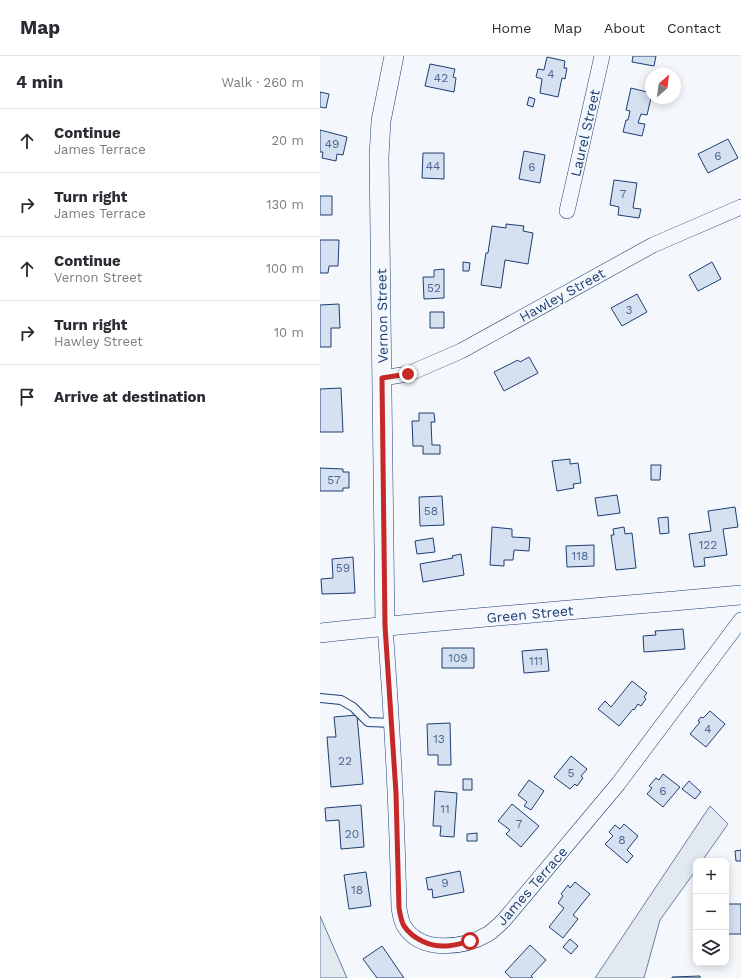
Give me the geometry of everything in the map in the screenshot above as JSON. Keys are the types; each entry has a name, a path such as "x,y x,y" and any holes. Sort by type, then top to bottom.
{"street":[{"name":"Vernon Street","path":"385,626 379,139 381,121 394,56"},
{"name":"Laurel Street","path":"567,210 602,56"},
{"name":"Hawley Street","path":"382,378 408,374 461,350 653,245 741,207"},
{"name":"Green Street","path":"320,633 385,626 614,607 741,594"},
{"name":"James Terrace","path":"385,626 396,793 399,908 404,926 413,935 430,944 444,946 470,941 488,934 499,926 618,784 741,620"}],"lane":[{"path":"320,698 341,700 353,707 368,722 392,724"}],"shaded area":[{"path":"710,806 728,824 704,858 693,858 693,874 660,920 644,978 595,978"},
{"path":"320,916 347,978 320,978"}],"building":[{"path":"633,56 656,56 654,66 632,62"},
{"path":"547,57 565,61 564,68 567,68 565,79 562,78 558,97 540,93 542,79 536,77 538,69 544,70"},
{"path":"430,64 455,69 453,77 456,78 454,92 425,86"},
{"path":"631,88 645,92 645,104 650,104 647,115 641,114 638,123 645,124 642,136 623,132 630,111 626,110"},
{"path":"320,92 329,94 326,108 320,107"},
{"path":"529,97 535,99 533,107 527,105"},
{"path":"320,130 347,137 343,155 337,154 336,161 322,158 323,152 320,152"},
{"path":"728,139 738,158 708,173 698,154"},
{"path":"524,151 545,155 540,183 519,179"},
{"path":"423,153 444,153 444,179 422,178"},
{"path":"614,180 637,183 633,208 641,209 639,218 618,215 619,207 610,205"},
{"path":"320,196 332,196 332,215 320,215"},
{"path":"506,224 524,226 523,231 533,233 528,264 505,260 501,288 481,285 492,226 506,228"},
{"path":"320,240 339,240 338,266 329,266 328,273 320,273"},
{"path":"463,262 470,263 469,271 463,271"},
{"path":"712,262 721,279 698,291 689,275"},
{"path":"444,269 444,298 424,299 423,277 434,277 434,270"},
{"path":"637,294 647,312 622,326 611,308"},
{"path":"339,304 340,328 331,328 331,347 320,347 320,305"},
{"path":"430,312 444,312 444,328 430,328"},
{"path":"529,357 538,373 504,391 494,372 518,360 520,362"},
{"path":"341,388 343,432 320,432 320,389"},
{"path":"419,413 434,413 435,422 431,422 432,445 440,445 440,454 423,454 423,446 413,446 412,421 419,421"},
{"path":"570,459 570,464 578,463 581,483 573,484 574,488 557,491 552,461"},
{"path":"651,465 661,465 660,480 651,480"},
{"path":"320,468 343,469 343,472 349,472 349,488 343,488 343,491 320,491"},
{"path":"617,495 620,513 598,516 595,498"},
{"path":"442,496 444,525 420,526 419,497"},
{"path":"735,507 738,527 723,529 727,555 704,558 705,566 694,567 689,534 711,531 708,511"},
{"path":"668,517 669,533 660,534 658,518"},
{"path":"492,527 512,529 512,537 530,538 529,551 514,550 513,560 504,560 504,566 490,565"},
{"path":"624,527 625,534 632,533 636,568 616,570 611,535 614,535 613,529"},
{"path":"433,538 435,552 417,554 415,541"},
{"path":"594,545 594,566 567,567 566,546"},
{"path":"461,554 464,575 423,582 420,564 453,558 452,556"},
{"path":"353,557 355,593 322,594 321,579 333,578 332,559"},
{"path":"683,629 685,649 644,652 643,636 656,635 655,631"},
{"path":"442,648 474,648 474,668 442,668"},
{"path":"547,649 549,671 524,673 522,651"},
{"path":"632,681 647,693 644,697 646,699 641,706 638,704 634,710 633,709 619,726 598,709 605,701 611,707"},
{"path":"710,711 725,724 706,747 690,734 700,722 698,721 701,717 703,718"},
{"path":"357,715 363,784 331,787 327,737 336,737 334,717"},
{"path":"450,723 451,765 438,765 438,755 428,755 427,724"},
{"path":"571,756 587,769 581,776 583,778 577,786 575,784 570,789 554,777"},
{"path":"663,774 680,787 663,807 647,794 652,788 649,786 656,778 659,780"},
{"path":"463,779 472,779 472,790 463,790"},
{"path":"529,780 544,791 531,810 524,806 527,802 518,795"},
{"path":"689,781 701,792 695,799 682,789"},
{"path":"435,791 457,793 454,837 440,836 441,826 433,826"},
{"path":"512,804 539,826 521,847 506,834 510,830 498,821"},
{"path":"361,805 364,847 341,849 339,820 326,821 325,808"},
{"path":"624,824 638,836 627,850 633,856 627,863 605,844 613,836 609,832 615,825 620,829"},
{"path":"477,833 477,841 467,841 467,834"},
{"path":"741,850 741,861 736,861 735,851"},
{"path":"460,871 464,892 433,898 432,889 428,890 426,878"},
{"path":"366,872 371,906 349,909 344,875"},
{"path":"575,882 590,894 573,915 578,919 563,938 549,927 564,908 558,903 563,896 561,894 568,885 570,888"},
{"path":"729,904 741,904 741,934 729,934"},
{"path":"570,939 578,946 571,954 563,947"},
{"path":"530,945 546,960 531,976 533,978 511,978 505,972"},
{"path":"382,946 404,978 377,978 363,959"},
{"path":"700,976 700,978 672,978 672,977"}],"route":[{"path":"408,374 382,378 385,626 396,793 399,908 404,926 423,942 438,946 451,946 470,941"}]}
